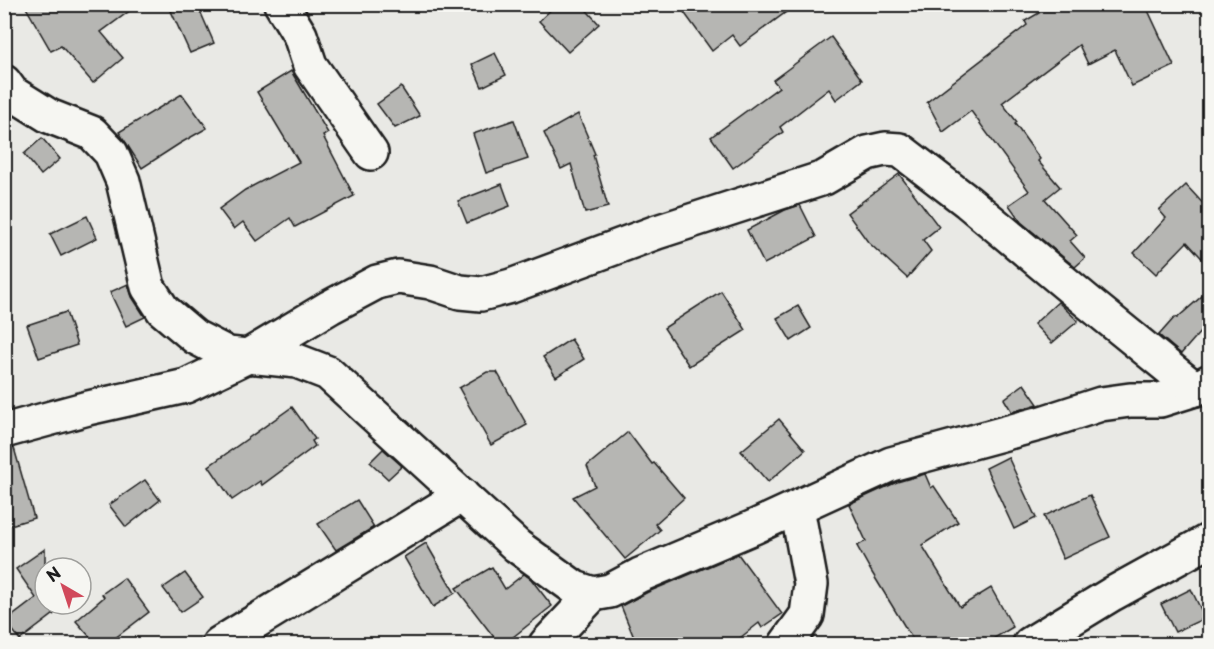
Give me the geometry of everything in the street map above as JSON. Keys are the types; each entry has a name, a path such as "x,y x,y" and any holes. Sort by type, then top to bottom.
{"street":[{"path":"281,4 300,35 310,65 371,153"},
{"path":"4,82 12,93 49,116 92,133 111,153 123,182 148,287 163,310 195,337 228,354 297,361 328,373 517,546 575,588 593,594 610,591 640,575 797,508 891,464 1042,423 1101,404 1130,400 1160,400 1202,385"},
{"path":"4,431 88,408 186,386 248,356 330,306 377,282 398,278 430,282 460,292 481,294 511,286 657,232 824,178 867,153 885,149 900,150 968,202 1088,302 1202,385"},
{"path":"219,645 462,495"},
{"path":"786,645 807,615 811,584 797,508"},
{"path":"1030,645 1112,594 1209,540"},
{"path":"546,645 593,594"}],"building":[{"path":"24,4 139,4 101,32 123,58 93,83 61,46 51,51"},
{"path":"185,4 197,4 214,43 190,53 171,11"},
{"path":"557,4 581,4 599,24 568,52 539,21"},
{"path":"678,4 797,4 740,46 732,35 712,51"},
{"path":"1033,4 1145,4 1174,66 1132,86 1115,50 1088,64 1079,45 1002,103 1040,159 1038,161 1060,187 1045,199 1077,235 1070,241 1085,258 1075,267 1021,222 1009,205 1029,191 971,111 943,132 927,102 1027,25 1025,21 1039,13"},
{"path":"831,37 862,80 836,100 829,89 780,127 783,132 733,168 711,137 779,87 773,80"},
{"path":"495,53 506,75 482,87 472,64"},
{"path":"291,71 328,133 323,136 354,196 295,227 290,218 257,241 243,222 234,229 219,209 245,190 299,162 257,92"},
{"path":"401,87 420,116 395,128 377,104"},
{"path":"182,94 207,128 142,168 119,132"},
{"path":"578,114 595,154 593,155 608,207 585,213 571,164 561,169 544,133"},
{"path":"514,120 528,159 486,173 473,134"},
{"path":"42,138 60,159 41,175 24,154"},
{"path":"899,174 939,227 923,240 931,251 907,278 868,242 847,213"},
{"path":"502,184 510,206 467,223 458,201"},
{"path":"1186,185 1209,210 1209,266 1187,242 1156,274 1134,253 1166,218 1159,210"},
{"path":"800,205 816,237 764,264 747,230 785,210"},
{"path":"87,216 97,238 61,256 50,234"},
{"path":"128,284 132,297 145,317 126,326 110,292"},
{"path":"1209,290 1209,322 1181,354 1159,335 1175,317 1177,318"},
{"path":"721,291 746,330 689,366 664,328"},
{"path":"1058,302 1078,321 1052,343 1034,324"},
{"path":"798,306 811,328 791,341 777,318"},
{"path":"66,312 77,345 39,358 27,325"},
{"path":"571,339 584,359 556,377 543,357"},
{"path":"487,372 497,372 527,425 491,445 459,388"},
{"path":"1024,384 1038,404 1012,412 1004,399"},
{"path":"292,407 315,439 312,441 315,446 262,485 260,481 232,500 209,466"},
{"path":"779,419 805,450 768,482 741,451"},
{"path":"628,432 652,464 654,463 684,498 655,524 660,530 625,559 573,497 595,486 587,466"},
{"path":"14,448 34,518 4,527 4,449"},
{"path":"383,449 402,466 388,479 370,462"},
{"path":"1008,457 1036,518 1014,529 986,468"},
{"path":"925,474 931,488 934,486 958,522 922,545 960,607 991,588 1013,627 983,645 916,645 857,546 866,541 849,504 897,482"},
{"path":"145,480 160,500 126,527 109,505"},
{"path":"1090,495 1110,537 1063,559 1044,516"},
{"path":"357,500 374,527 336,550 318,524"},
{"path":"426,543 455,593 433,607 404,557"},
{"path":"45,549 45,556 35,556"},
{"path":"738,554 782,614 762,628 759,623 731,645 637,645 621,606 648,592"},
{"path":"33,557 33,594 16,569"},
{"path":"492,567 505,589 524,574 531,579 552,606 503,645 500,645 456,588"},
{"path":"185,573 203,597 181,612 163,588"},
{"path":"124,578 149,612 106,645 97,645 76,621 82,616 93,616 93,606 104,597 102,594"},
{"path":"1191,589 1205,618 1175,632 1161,604"},
{"path":"33,600 33,616 51,616 20,640 6,621"}]}
